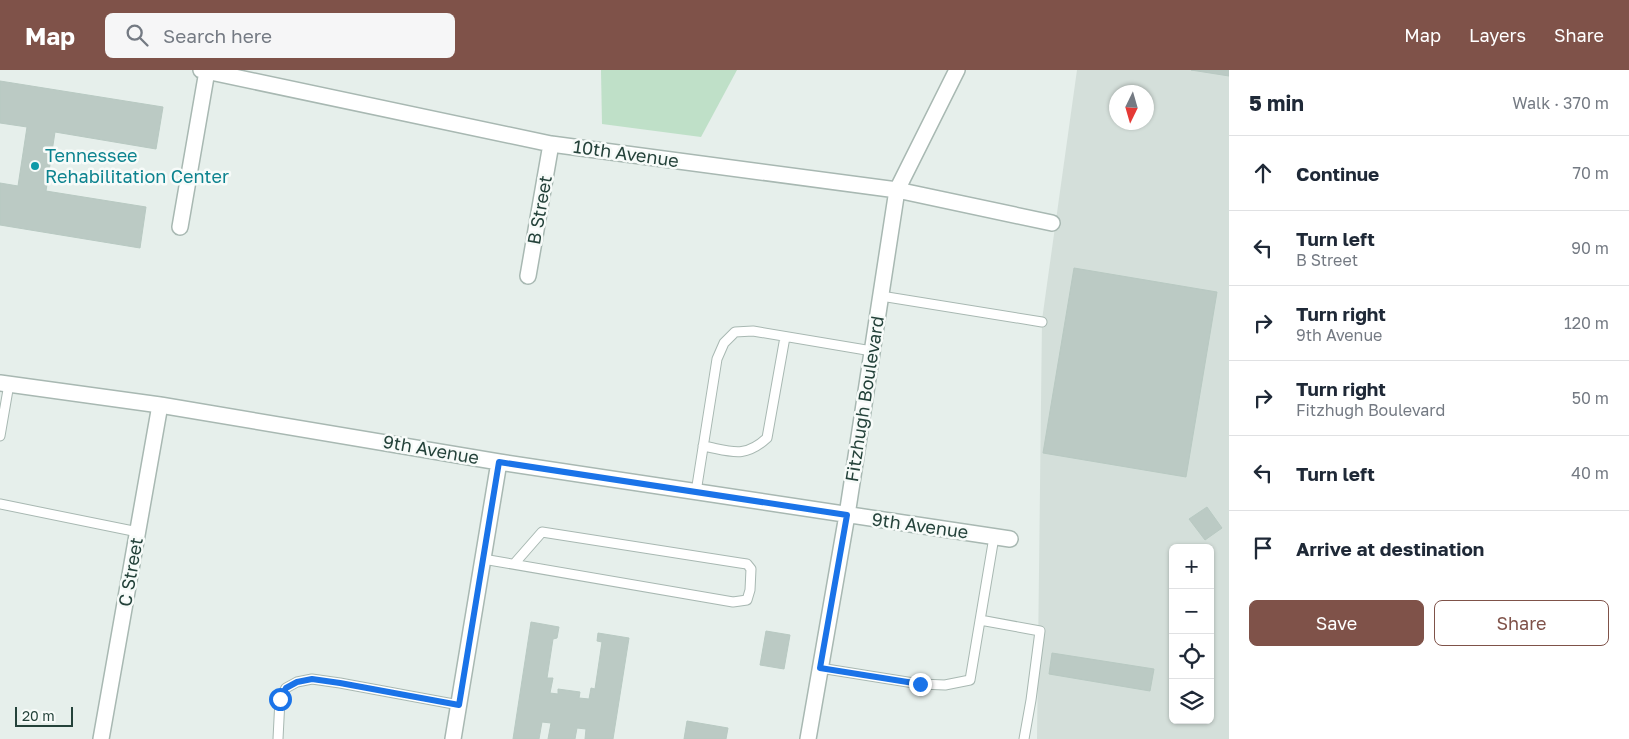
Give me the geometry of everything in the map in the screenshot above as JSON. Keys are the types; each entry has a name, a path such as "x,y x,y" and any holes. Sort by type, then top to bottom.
{"street":[{"name":"10th Avenue","path":"205,70 551,144 898,190 1052,224"},
{"path":"180,227 205,70"},
{"name":"Fitzhugh Boulevard","path":"808,739 847,515 898,190 957,70"},
{"name":"B Street","path":"528,276 551,144"},
{"name":"9th Avenue","path":"4,383 160,405 499,462 1010,539"},
{"name":"C Street","path":"101,739 160,405"},
{"path":"453,739 499,462"}],"lane":[{"path":"881,296 1042,322"},
{"path":"696,492 716,360 724,343 735,332 752,332 872,351"},
{"path":"703,446 744,452 757,447 767,438 785,337"},
{"path":"0,436 4,383"},
{"path":"0,504 138,532"},
{"path":"483,559 732,602 747,600 750,590 751,569 747,564 542,532 514,564"},
{"path":"820,668 920,684 945,685 970,680 994,537"},
{"path":"980,620 1040,631 1024,739"},
{"path":"278,739 280,699 286,688 297,682 312,679 459,705"}],"shaded area":[{"path":"1077,70 1229,70 1229,739 1037,739 1042,320"}],"green space":[{"path":"601,70 737,70 701,137 602,124"}],"building":[{"path":"1191,70 1229,70 1229,76"},
{"name":"Tennessee Rehabilitation Center","path":"0,81 163,107 156,149 55,132 46,191 146,207 140,248 0,225 0,183 18,186 27,127 0,123"},
{"path":"1074,268 1217,292 1186,477 1043,453"},
{"path":"1207,507 1222,528 1205,540 1189,519"},
{"path":"531,622 559,627 557,638 553,639 547,678 553,678 550,693 558,694 558,689 580,692 579,698 589,699 591,688 595,689 602,642 597,641 598,633 629,638 613,739 585,739 586,729 577,728 575,739 548,739 551,723 542,722 539,739 513,739"},
{"path":"766,631 790,635 784,669 760,665"},
{"path":"1052,653 1154,669 1150,691 1049,674"},
{"path":"687,721 728,728 726,739 684,739"}],"place":[{"name":"Tennessee Rehabilitation Center","path":"35,166"}],"route":[{"path":"280,699 286,688 297,682 312,679 459,705 499,462 847,515 820,668 920,684"}]}
